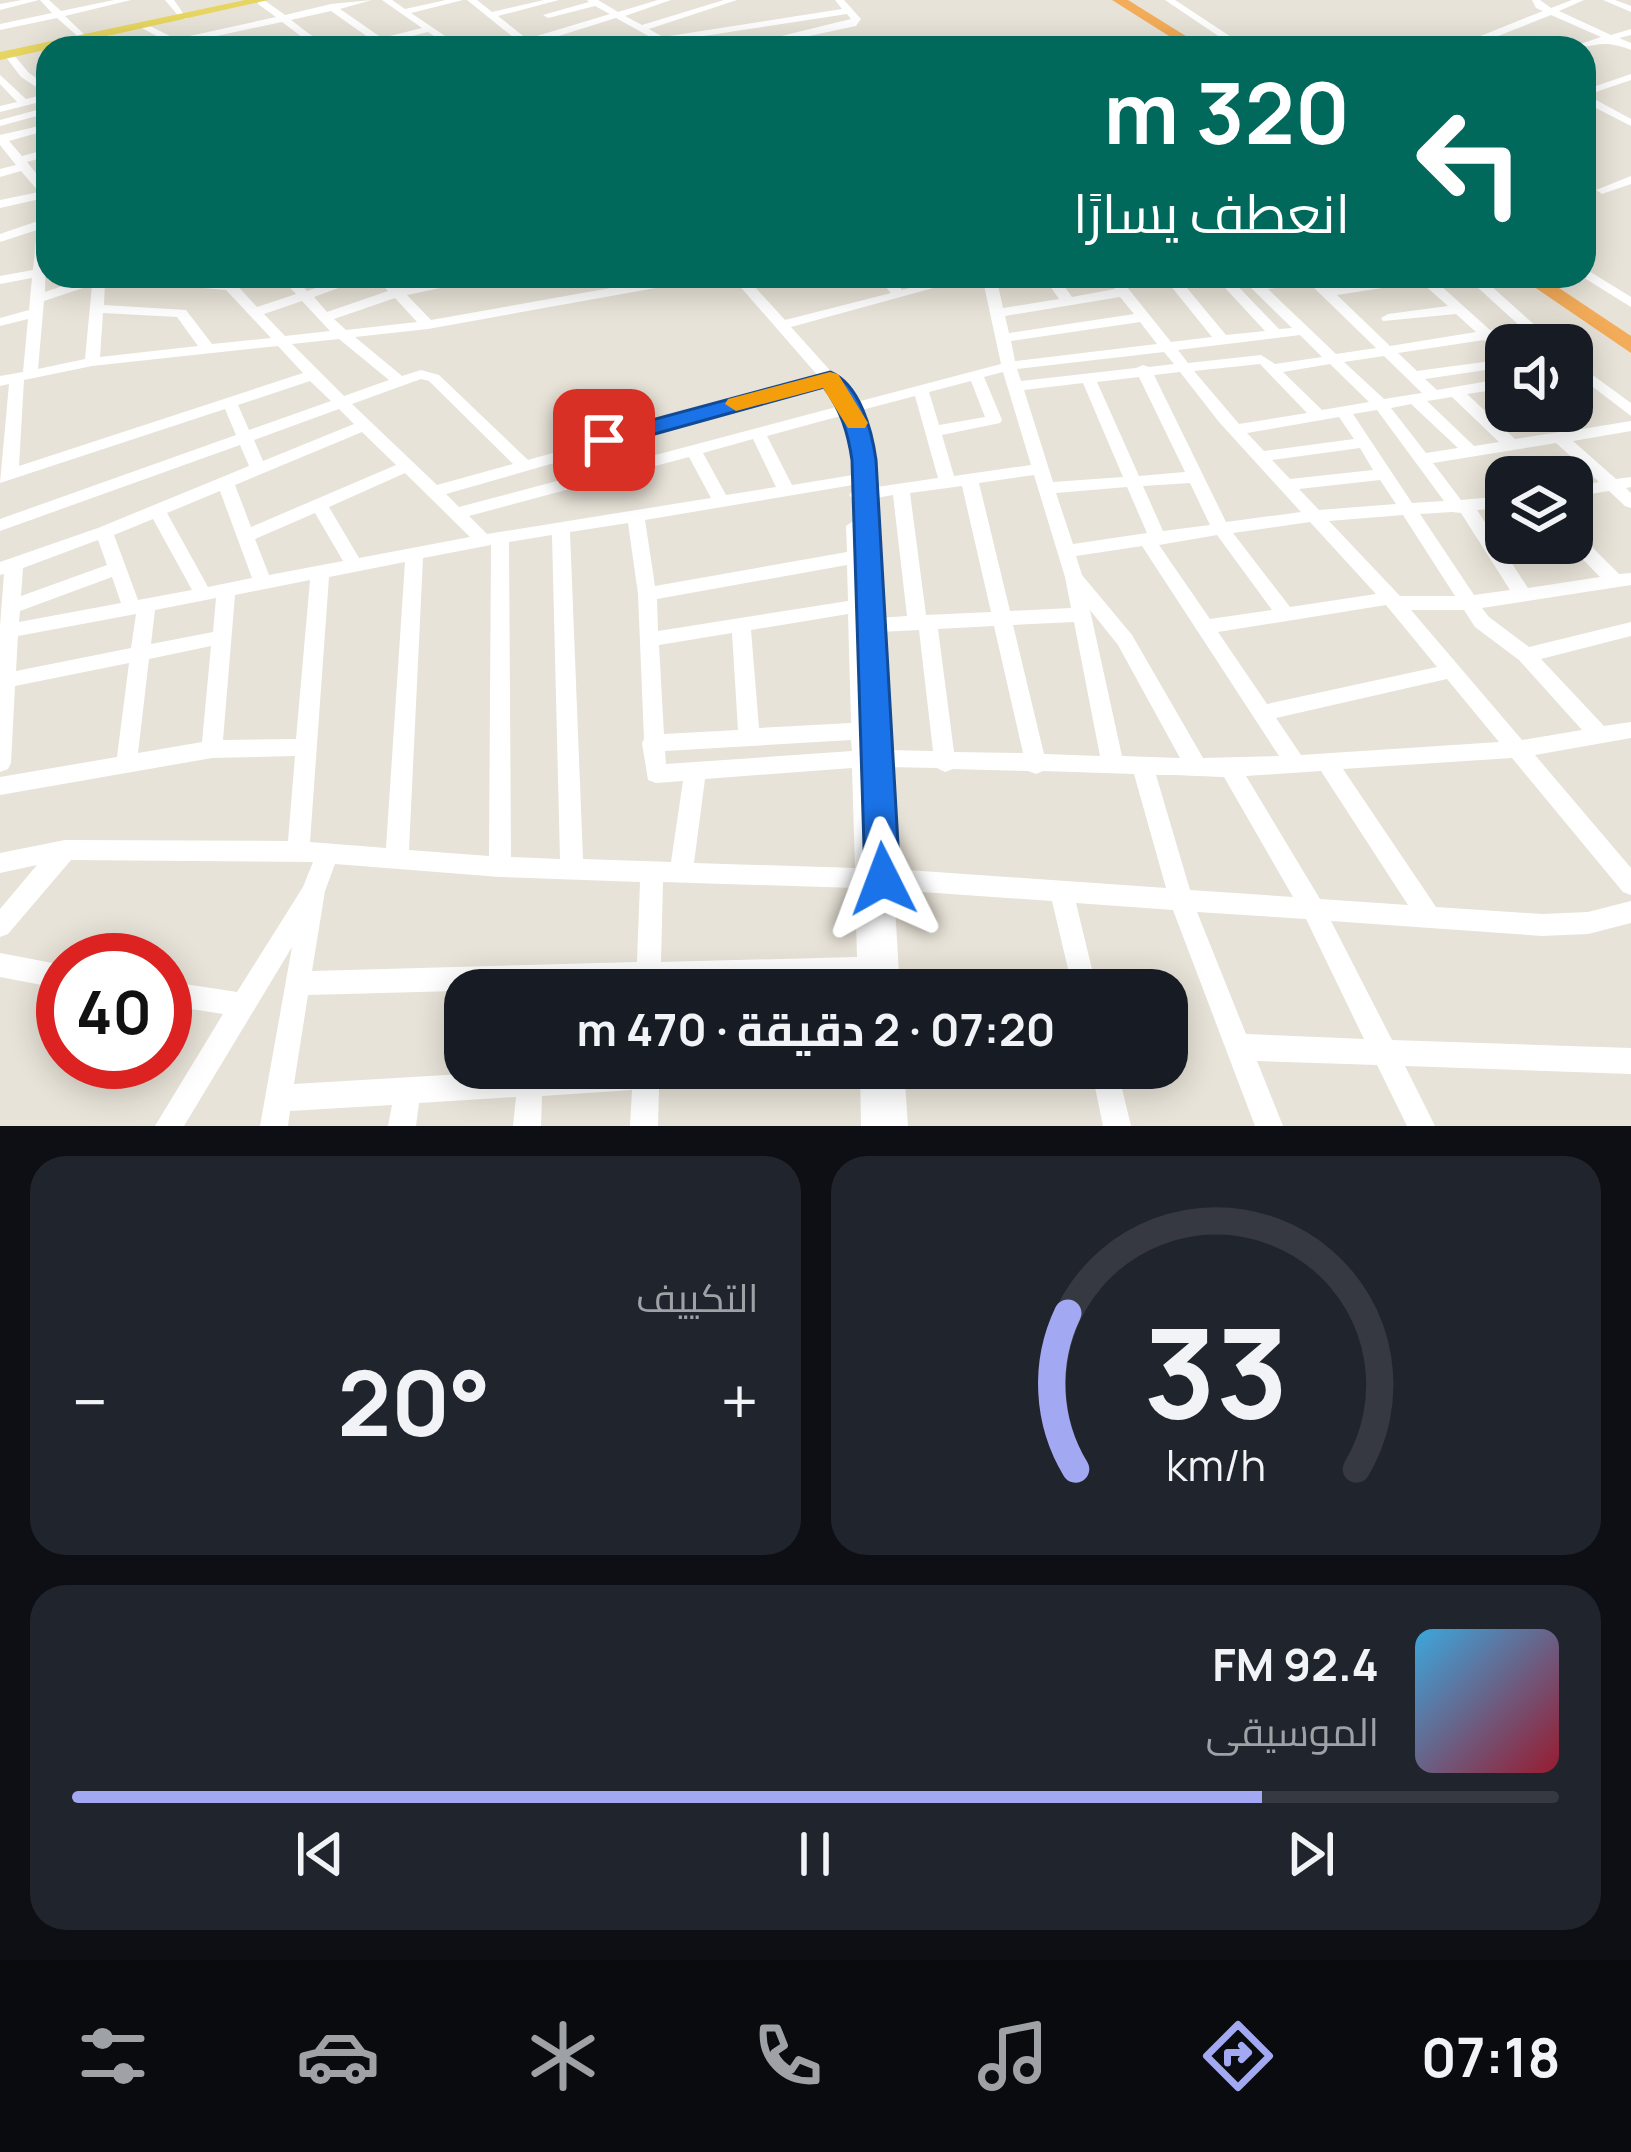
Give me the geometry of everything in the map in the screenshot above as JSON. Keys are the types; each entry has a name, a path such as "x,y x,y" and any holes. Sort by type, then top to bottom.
{"highway":[{"path":"1107,0 1166,36"},
{"path":"1119,0 1178,36"},
{"path":"1546,288 1631,346"},
{"path":"1561,288 1631,335"}],"main road":[{"path":"104,36 224,4 265,1"},
{"path":"93,36 265,1"}],"street":[{"path":"1,6 39,0 62,14 81,36"},
{"path":"169,0 184,16"},
{"path":"212,36 368,0"},
{"path":"388,2 410,0"},
{"path":"408,16 504,0"},
{"path":"475,4 532,5 555,0 571,10"},
{"path":"632,0 645,7"},
{"path":"551,36 667,0"},
{"path":"641,28 733,0"},
{"path":"799,0 812,15"},
{"path":"799,36 853,24 856,19 839,0"},
{"path":"1169,0 1224,36"},
{"path":"1536,0 1550,11 1631,46"},
{"path":"1488,36 1580,0"},
{"path":"1607,0 1631,9"},
{"path":"0,27 122,1 143,26 164,36"},
{"path":"265,1 306,36"},
{"path":"388,2 440,36"},
{"path":"548,15 594,2 655,36"},
{"path":"475,4 513,36"},
{"path":"475,4 513,36"},
{"path":"719,4 734,26"},
{"path":"532,5 572,29"},
{"path":"331,7 373,36"},
{"path":"671,36 849,11"},
{"path":"777,18 789,36"},
{"path":"400,36 429,29"},
{"path":"228,31 239,36"},
{"path":"1596,41 1631,32"},
{"path":"12,34 8,56 36,84"},
{"path":"1596,91 1631,77"},
{"path":"0,78 24,103"},
{"path":"0,109 36,98"},
{"path":"1596,103 1631,123"},
{"path":"1596,110 1628,105"},
{"path":"0,123 36,113"},
{"path":"36,131 0,139 36,181"},
{"path":"0,173 14,159"},
{"path":"1602,190 1631,180"},
{"path":"0,205 36,195"},
{"path":"0,238 36,227"},
{"path":"0,249 36,245"},
{"path":"0,280 36,274"},
{"path":"1596,280 1631,303"},
{"path":"39,288 16,377 5,476 313,375"},
{"path":"0,322 78,288"},
{"path":"92,362 100,288"},
{"path":"130,309 150,288"},
{"path":"237,288 313,375 491,539"},
{"path":"297,288 343,335 399,381"},
{"path":"254,313 328,288"},
{"path":"392,288 428,326"},
{"path":"325,317 420,288"},
{"path":"16,377 92,362 428,326 610,288"},
{"path":"749,288 849,407 871,626 869,758 886,969"},
{"path":"894,288 899,294"},
{"path":"784,325 923,288"},
{"path":"992,288 1012,376 1074,578 1113,766"},
{"path":"1058,288 1068,302"},
{"path":"997,313 1068,302 1102,288"},
{"path":"1121,288 1235,430 1393,600 1631,886"},
{"path":"1177,288 1222,341"},
{"path":"1232,288 1276,334"},
{"path":"1257,288 1381,405 1522,592"},
{"path":"1323,288 1415,376 1423,396 1470,451"},
{"path":"1328,292 1353,288"},
{"path":"1436,288 1485,333"},
{"path":"1486,288 1526,324"},
{"path":"97,309 181,313 208,349"},
{"path":"1388,318 1461,309"},
{"path":"1002,338 1144,317"},
{"path":"1012,376 1299,331"},
{"path":"458,513 976,375 1087,376 1331,358 1485,334"},
{"path":"1243,339 1318,416"},
{"path":"1415,376 1485,367"},
{"path":"1143,369 1221,529 1285,614"},
{"path":"935,431 994,421 976,375"},
{"path":"0,524 340,401 399,381 431,376 524,465"},
{"path":"1087,376 1153,540 1294,764"},
{"path":"436,491 830,379"},
{"path":"1593,383 1631,411"},
{"path":"1235,430 1485,386"},
{"path":"921,390 948,484"},
{"path":"1454,391 1512,445"},
{"path":"230,404 259,470"},
{"path":"1343,411 1468,603 1490,629 1526,655 1598,734"},
{"path":"0,763 4,632 13,606 7,567 365,425"},
{"path":"1424,459 1631,426"},
{"path":"1563,432 1622,483 1631,502"},
{"path":"759,435 788,492"},
{"path":"1259,458 1363,443"},
{"path":"695,452 722,503"},
{"path":"247,536 407,466"},
{"path":"1284,485 1383,474"},
{"path":"4,632 491,539 788,492 901,491 1045,478 1130,482 1196,477"},
{"path":"970,482 1036,765"},
{"path":"226,483 263,584"},
{"path":"858,490 860,730 869,758"},
{"path":"901,491 944,763"},
{"path":"1065,551 1313,516 1485,505"},
{"path":"320,506 355,567"},
{"path":"157,511 215,593 222,638 212,749"},
{"path":"636,516 647,594 656,775 869,758 1198,770 1518,748 1631,730"},
{"path":"561,528 572,869"},
{"path":"104,532 139,607 139,654 127,761"},
{"path":"491,539 500,867"},
{"path":"398,857 414,555"},
{"path":"1593,555 1623,581"},
{"path":"647,594 855,557"},
{"path":"13,606 118,568"},
{"path":"298,851 320,574"},
{"path":"1074,578 1125,640 1198,770"},
{"path":"1205,628 1393,600 1468,603 1623,581"},
{"path":"650,639 856,606"},
{"path":"871,626 1078,615"},
{"path":"742,625 749,736"},
{"path":"1526,655 1631,629"},
{"path":"4,681 222,638"},
{"path":"1264,712 1451,670"},
{"path":"652,743 860,730"},
{"path":"0,786 212,749 308,747"},
{"path":"1326,761 1429,916"},
{"path":"1143,768 1180,900 1269,1126"},
{"path":"1230,768 1313,909 1421,1126"},
{"path":"682,874 695,774"},
{"path":"0,926 65,850"},
{"path":"0,863 65,850 298,851 500,867 875,879 1565,925 1631,912"},
{"path":"274,1126 314,891 328,854"},
{"path":"648,969 652,872"},
{"path":"870,969 875,879"},
{"path":"169,1126 314,891"},
{"path":"1061,893 1080,969"},
{"path":"0,965 36,971"},
{"path":"300,983 444,983"},
{"path":"192,997 240,1005"},
{"path":"1238,1047 1626,1068"},
{"path":"280,1098 444,1089"},
{"path":"527,1126 530,1089"},
{"path":"644,1126 645,1089"},
{"path":"874,1089 875,1126"},
{"path":"892,1089 894,1126"},
{"path":"1109,1089 1117,1126"},
{"path":"402,1126 408,1091"}],"slow traffic":[{"path":"736,404 830,379 856,423"}],"route":[{"path":"604,440 830,379 841,393 860,430 864,460 883,879"}]}
